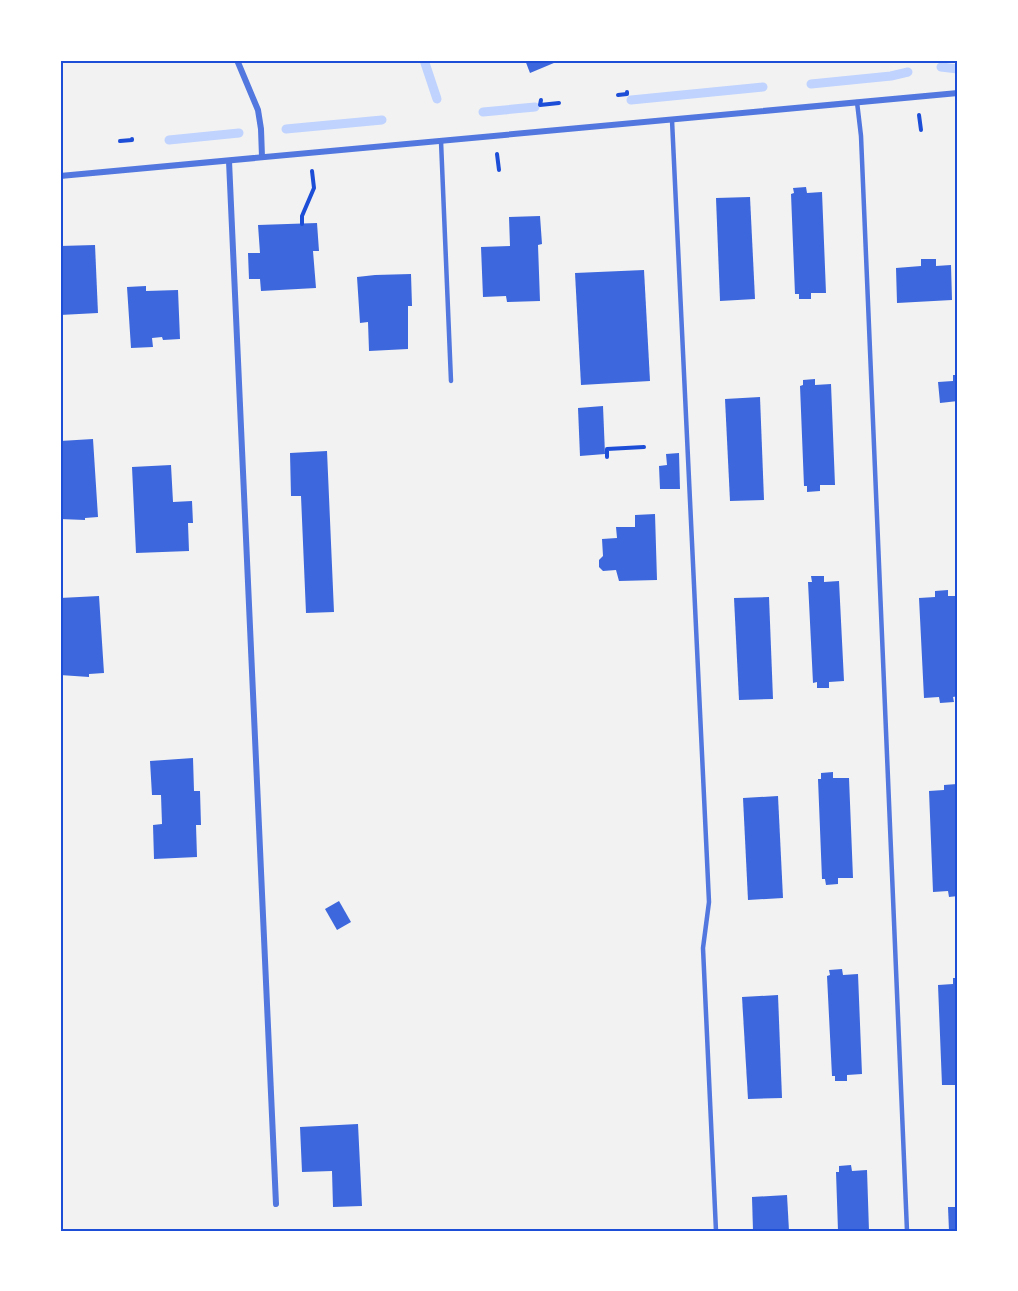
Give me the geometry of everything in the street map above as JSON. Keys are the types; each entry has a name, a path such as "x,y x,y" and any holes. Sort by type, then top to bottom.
{"street":[{"path":"237,60 258,110 262,157"},
{"path":"60,176 958,93"},
{"path":"229,161 276,1204"}],"lane":[{"path":"857,102 862,160 907,1231"},
{"path":"672,120 709,890 703,948 716,1231"},
{"path":"441,141 452,381"}],"path":[{"path":"618,95 627,94 627,92"},
{"path":"541,100 540,105 559,103"},
{"path":"918,115 921,130"},
{"path":"120,141 132,139"},
{"path":"497,154 499,170"},
{"path":"302,224 302,216 314,188 312,171"},
{"path":"607,456 607,449 644,447"}],"building":[{"path":"525,60 561,60 530,73"},
{"path":"806,187 807,193 822,192 826,293 811,293 811,299 799,299 799,294 795,294 791,194 794,193 793,188"},
{"path":"750,197 755,299 720,301 716,198"},
{"path":"540,216 542,244 538,245 540,301 507,302 506,296 483,297 481,247 510,246 509,217"},
{"path":"317,223 319,251 313,251 316,288 261,291 260,279 249,279 248,253 260,253 258,225"},
{"path":"95,245 98,313 60,315 60,246"},
{"path":"921,259 936,259 936,266 951,265 952,300 897,303 896,268 921,266"},
{"path":"644,270 650,381 581,385 575,273"},
{"path":"411,274 412,306 408,306 408,349 369,351 368,322 360,323 357,277"},
{"path":"146,286 146,291 178,290 180,339 152,338 153,347 131,348 127,287"},
{"path":"953,375 958,375 958,401 940,403 938,382 953,381"},
{"path":"815,379 815,385 831,384 835,485 820,485 820,491 807,492 807,486 804,486 800,386 803,385 803,380"},
{"path":"760,397 764,500 730,501 725,399"},
{"path":"603,406 605,454 580,456 578,408"},
{"path":"93,439 98,517 85,518 85,520 60,519 60,441"},
{"path":"327,451 334,612 306,613 301,496 291,496 290,453"},
{"path":"679,453 680,489 660,489 659,466 667,465 666,454"},
{"path":"171,465 173,502 192,501 193,523 188,523 189,551 136,553 132,467"},
{"path":"655,514 657,580 619,581 616,570 603,571 599,567 599,560 603,556 602,539 617,538 616,527 635,527 635,515"},
{"path":"811,576 824,576 824,582 839,581 844,681 829,682 829,688 817,688 817,682 813,683 808,582 812,582"},
{"path":"948,590 948,596 955,596 958,696 953,697 954,702 940,703 939,697 924,698 919,598 935,597 935,591"},
{"path":"99,596 104,673 89,674 89,677 60,675 60,598"},
{"path":"769,597 773,699 739,700 734,598"},
{"path":"193,758 194,791 200,791 201,825 196,825 197,857 154,859 153,825 162,824 161,795 152,795 150,761"},
{"path":"833,772 833,778 849,778 853,878 838,878 838,884 826,885 825,879 822,879 818,779 821,779 821,773"},
{"path":"957,784 958,896 949,897 948,891 933,892 929,791 944,790 944,785"},
{"path":"778,796 783,898 748,900 743,798"},
{"path":"339,901 351,922 337,930 325,909"},
{"path":"842,969 843,975 858,974 862,1074 847,1075 847,1081 835,1081 835,1076 832,1076 827,976 830,975 829,970"},
{"path":"953,978 958,978 958,1085 942,1085 938,985 953,984"},
{"path":"778,995 782,1098 748,1099 742,997"},
{"path":"358,1124 362,1206 333,1207 332,1171 302,1172 300,1127"},
{"path":"851,1165 852,1171 867,1170 869,1231 838,1231 836,1172 839,1172 839,1166"},
{"path":"787,1195 789,1231 753,1231 752,1197"},
{"path":"948,1207 958,1207 958,1231 949,1231"}],"waterway":[{"path":"424,60 437,99"},
{"path":"941,67 958,69"},
{"path":"811,84 891,76 908,72"},
{"path":"631,100 763,87"},
{"path":"483,112 535,107"},
{"path":"286,129 382,120"},
{"path":"169,140 239,133"}]}
